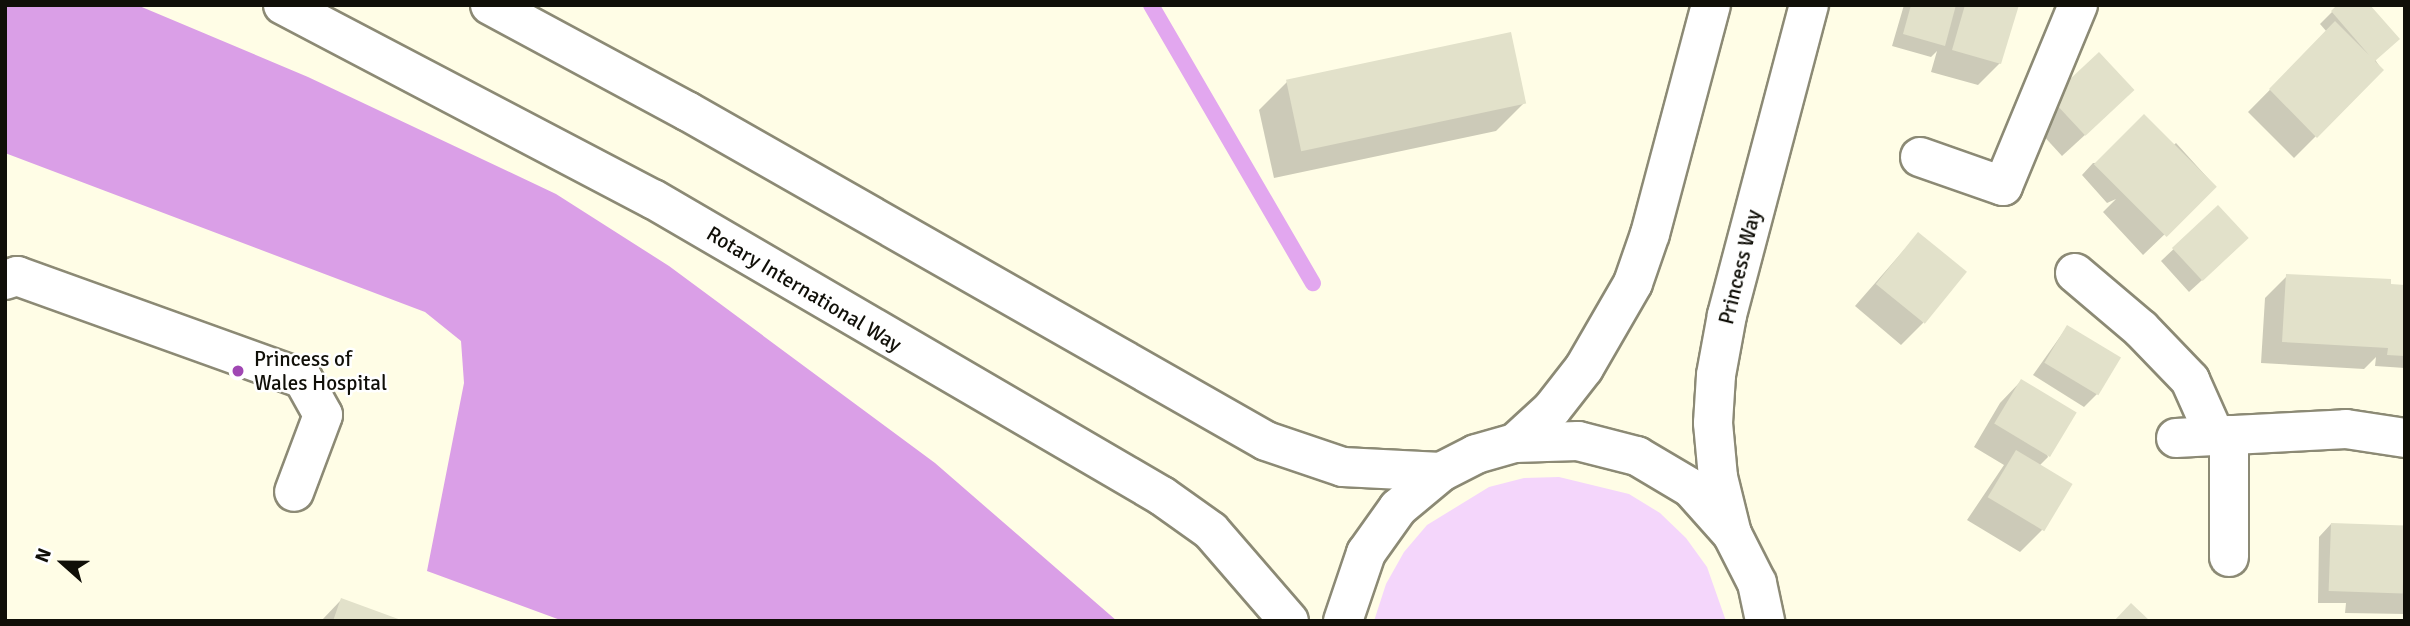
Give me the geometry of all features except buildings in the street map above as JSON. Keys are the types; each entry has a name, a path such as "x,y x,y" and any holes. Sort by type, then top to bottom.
{"main road":[{"name":"Rotary International Way","path":"283,5 653,199 1151,489 1211,531 1289,621"},
{"path":"490,5 687,111 1266,441 1343,467 1441,472"},
{"path":"1516,443 1552,409 1584,368 1633,283 1650,234 1711,5"},
{"name":"Princess Way","path":"1732,534 1718,477 1713,423 1716,375 1727,315 1810,5"},
{"path":"1920,157 2003,187 2078,5"},
{"path":"2075,273 2141,329 2190,380 2222,435 2229,557"},
{"path":"5,280 17,276 303,379 323,415 294,492"},
{"path":"2176,438 2346,429 2405,438"},
{"path":"1343,621 1366,553 1398,508 1441,472 1476,454 1516,443 1578,441 1637,456 1691,488 1732,534 1757,583 1765,621"}],"shaded area":[{"path":"5,5 137,5 308,77 556,194 669,266 935,463 1117,621 563,621 427,571 464,383 461,341 425,312 5,153"},
{"path":"1559,477 1629,494 1660,513 1686,538 1707,567 1726,621 1374,621 1386,584 1404,552 1427,525 1489,487 1524,478"}],"waterway":[{"path":"1151,5 1313,283"}],"place":[{"name":"Princess of Wales Hospital","path":"238,371"}]}
